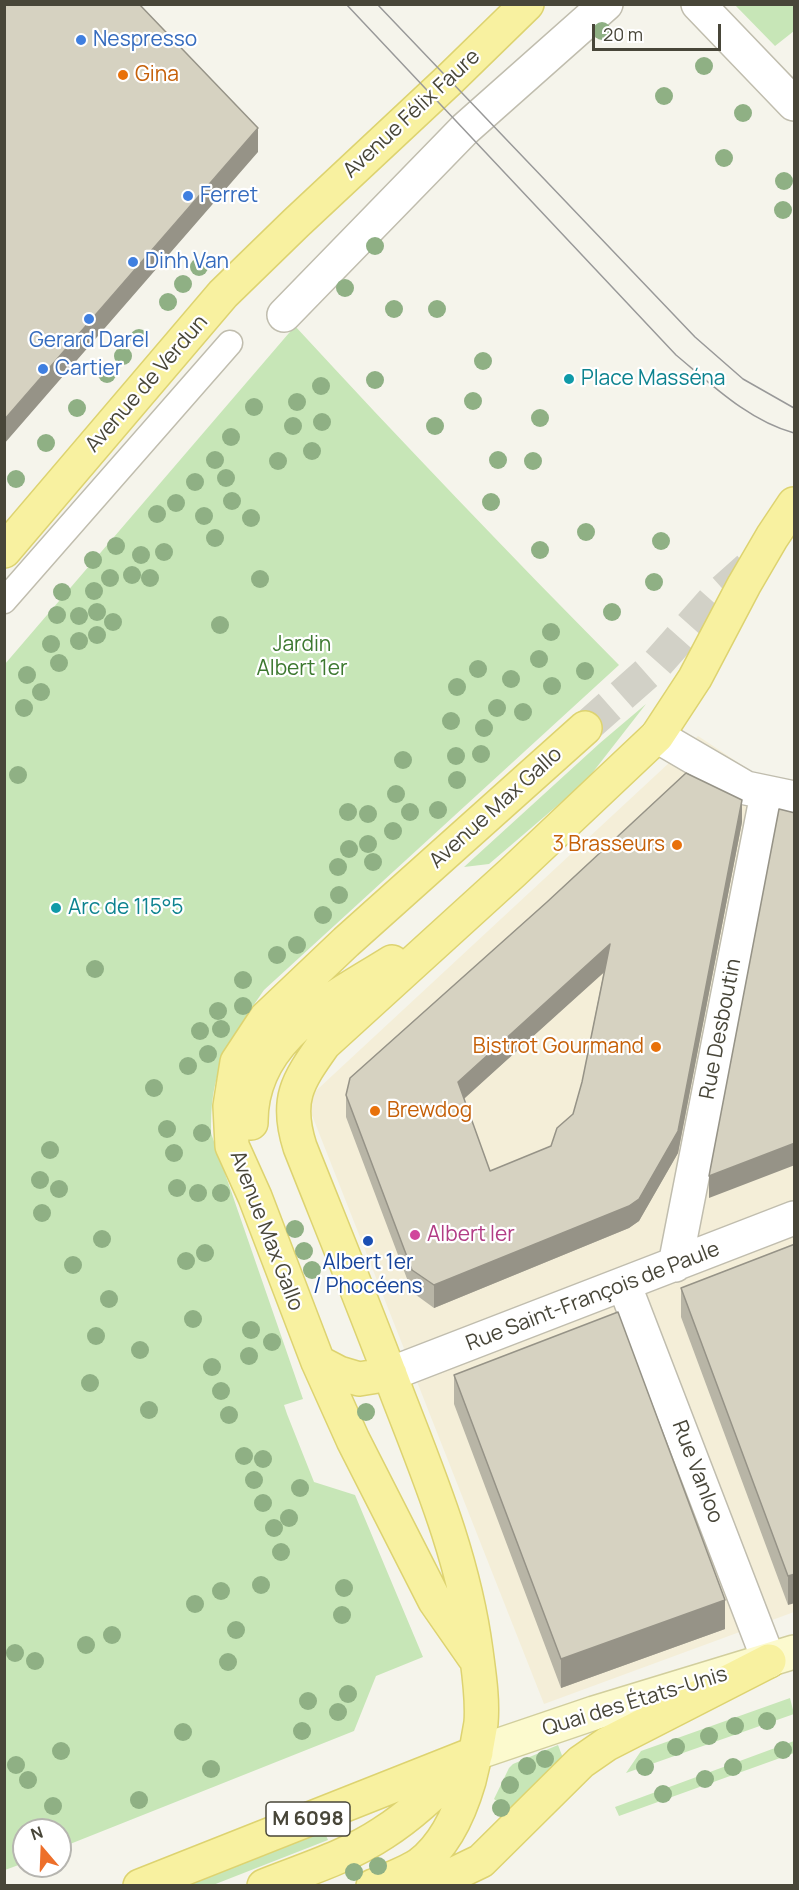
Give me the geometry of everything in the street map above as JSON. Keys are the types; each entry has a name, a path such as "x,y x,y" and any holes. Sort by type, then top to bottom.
{"main road":[{"name":"Avenue Félix Faure","path":"296,223 527,4"},
{"name":"Avenue de Verdun","path":"4,551 223,294 296,223"},
{"path":"374,1886 419,1864 440,1844 452,1826 463,1801 476,1753 481,1721 477,1660 463,1578 452,1538 300,1147 294,1126 294,1101 301,1077 324,1044 657,736 694,678 766,546 795,504"},
{"name":"Avenue Max Gallo","path":"477,1660 435,1601 354,1440 318,1362 255,1197 232,1146 230,1106 237,1062 266,1017 346,942 585,728"},
{"path":"255,1197 251,1104 263,1066 280,1042 295,1026 319,1007 459,921"},
{"path":"318,1362 339,1373 359,1379 390,1374"},
{"path":"429,1886 481,1861 581,1762 607,1744 782,1657"},
{"name":"Quai des États-Unis","path":"476,1753 594,1713 782,1657"},
{"path":"264,1886 348,1852 382,1834 421,1805 476,1753"},
{"name":"M 6098","path":"140,1886 476,1753"}],"street":[{"path":"284,315 465,129 606,4"},
{"path":"698,4 795,104"},
{"path":"657,736 746,788 781,796"},
{"name":"Rue Desboutin","path":"675,1265 781,796"},
{"name":"Rue Saint-François de Paule","path":"390,1374 795,1218"},
{"name":"Rue Vanloo","path":"624,1284 782,1657"}],"lane":[{"path":"4,601 230,342"}],"shaded area":[{"path":"698,736 754,773 794,782 794,1612 544,1704 306,1100"}],"green space":[{"path":"735,5 794,5 794,31 775,46"},
{"name":"Jardin Albert 1er","path":"295,326 455,497 619,665 264,990 226,1053 213,1096 211,1133 303,1399 284,1405 287,1414 314,1482 355,1495 423,1657 376,1676 354,1731 72,1843 72,1818 12,1818 12,1867 5,1870 5,664"},
{"path":"646,704 586,781 489,864 464,867 600,743"},
{"path":"790,1698 794,1714 626,1773 641,1751"},
{"path":"794,1741 794,1753 619,1816 615,1807"},
{"path":"558,1745 563,1758 510,1812 494,1799 513,1764"},
{"path":"324,1831 328,1840 213,1885 186,1885"}],"building":[{"path":"4,4 139,4 258,128 4,420"},
{"path":"686,773 742,800 678,1131 639,1199 629,1206 434,1285 412,1270 346,1095 350,1078 547,902","holes":["610,944 582,1082 573,1114 557,1128 551,1146 490,1171 458,1082"]},
{"path":"779,809 795,813 795,1143 709,1176"},
{"path":"795,1244 795,1574 788,1576 681,1288"},
{"path":"618,1312 725,1600 561,1659 454,1375"}],"tunnel":[{"path":"585,728 656,665 718,595 755,562"}],"tram line":[{"path":"346,4 676,355 746,411 794,433"},
{"path":"377,4 695,337 743,379 794,408"}],"place":[{"name":"Nespresso","path":"81,40"},
{"name":"Gina","path":"123,75"},
{"name":"Ferret","path":"188,196"},
{"name":"Dinh Van","path":"133,262"},
{"name":"Gerard Darel","path":"89,319"},
{"name":"Cartier","path":"43,369"},
{"name":"Place Masséna","path":"569,379"},
{"name":"3 Brasseurs","path":"677,845"},
{"name":"Arc de 115°5","path":"56,908"},
{"name":"Bistrot Gourmand","path":"656,1047"},
{"name":"Brewdog","path":"375,1111"},
{"name":"Albert Ier","path":"415,1235"},
{"name":"Albert 1er / Phocéens","path":"368,1241"}]}
